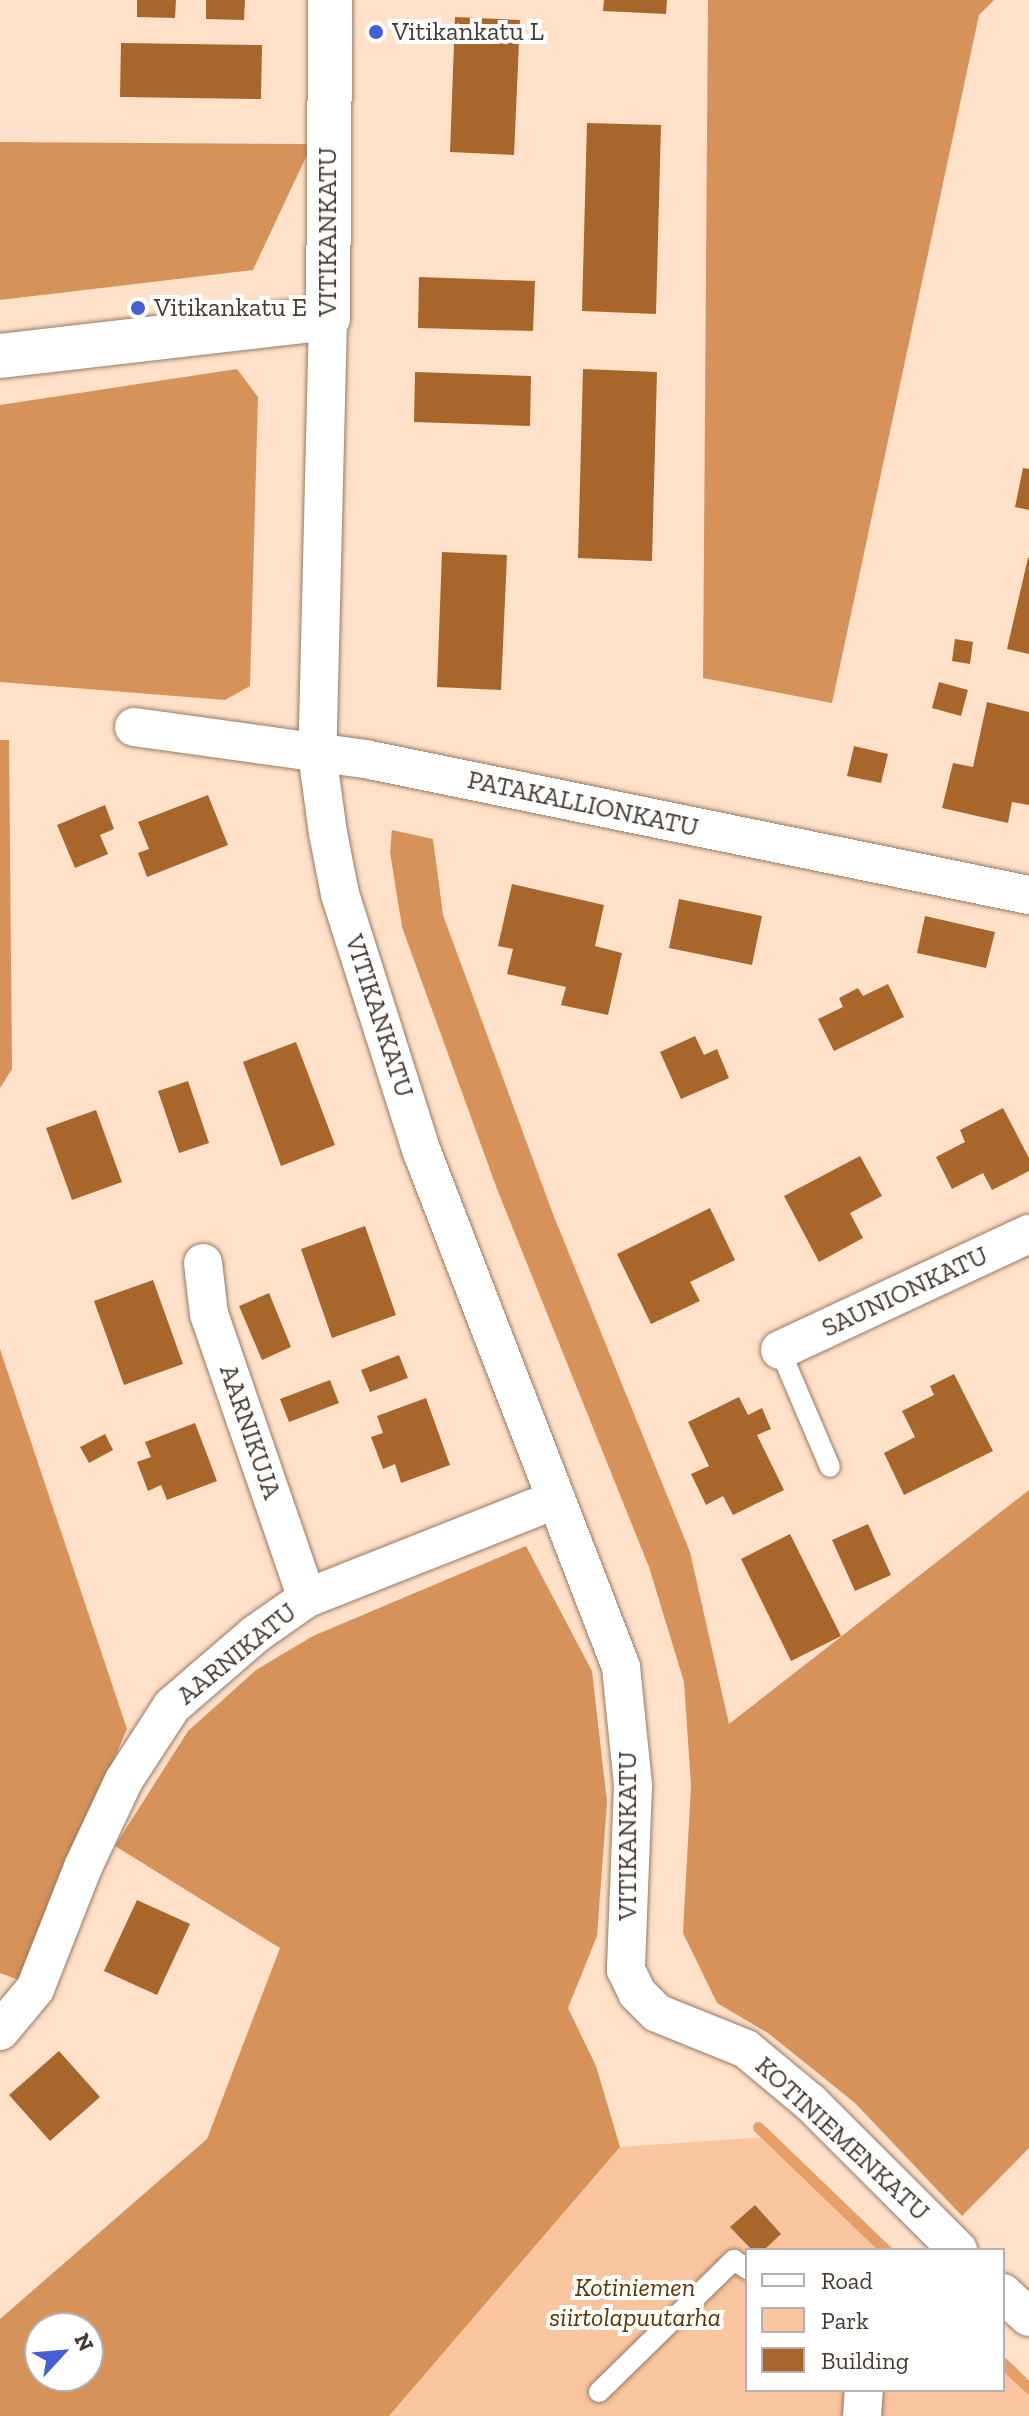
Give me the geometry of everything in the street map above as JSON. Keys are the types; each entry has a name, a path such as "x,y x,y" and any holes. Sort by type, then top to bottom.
{"street":[{"name":"VITIKANKATU","path":"330,0 328,318 317,753 340,894 422,1152 621,1667 633,1785 626,1970 637,1993"},
{"path":"0,356 328,318"},
{"name":"PATAKALLIONKATU","path":"134,727 380,762 1029,895"},
{"name":"SAUNIONKATU","path":"780,1350 1029,1234"},
{"name":"AARNIKUJA","path":"203,1263 209,1314 307,1598"},
{"name":"AARNIKATU","path":"0,2031 35,1989 83,1867 112,1805 172,1706 257,1633 307,1598 555,1500"},
{"name":"KOTINIEMENKATU","path":"637,1993 657,2013 746,2049 811,2103 956,2248"},
{"path":"1005,2295 1029,2317"},
{"path":"862,2416 864,2392"}],"lane":[{"path":"780,1350 830,1467"},
{"path":"599,2392 734,2260 745,2268"}],"green space":[{"name":"Kotiniemen siirtolapuutarha","path":"768,2137 893,2248 745,2248 745,2392 1005,2392 1005,2358 1029,2382 1029,2416 389,2416 620,2147"}],"shaded area":[{"path":"708,0 994,0 979,15 832,703 703,678"},
{"path":"0,142 312,144 253,270 0,300"},
{"path":"237,369 258,397 250,686 225,700 0,682 0,405"},
{"path":"0,740 9,740 12,1069 0,1088"},
{"path":"392,830 433,839 443,915 553,1214 690,1552 729,1724 1029,1490 1029,2148 962,2216 855,2103 768,2033 717,2003 683,1933 691,1785 684,1682 649,1567 497,1189 402,927 390,852"},
{"path":"0,1349 127,1729 19,1980 0,1973"},
{"path":"526,1546 592,1671 607,1802 597,1936 568,2008 596,2066 620,2147 389,2416 0,2416 0,2319 207,2139 280,1948 115,1846 188,1731 256,1670 313,1636"}],"building":[{"path":"137,0 176,0 175,18 137,17"},
{"path":"206,0 245,0 244,20 206,19"},
{"path":"604,0 667,0 666,14 603,11"},
{"path":"455,17 520,20 514,155 450,152"},
{"path":"121,43 262,45 261,99 120,97"},
{"path":"587,123 661,125 656,314 582,311"},
{"path":"419,277 535,281 533,331 418,328"},
{"path":"583,369 657,372 652,561 578,558"},
{"path":"415,372 531,376 530,426 414,422"},
{"path":"1023,468 1029,469 1029,510 1015,507"},
{"path":"442,552 507,555 501,690 437,687"},
{"path":"1029,558 1029,654 1007,649"},
{"path":"955,639 973,642 970,664 952,661"},
{"path":"939,682 968,690 961,716 932,708"},
{"path":"987,702 1029,712 1029,805 1012,802 1008,823 942,808 953,763 973,767"},
{"path":"854,746 888,754 881,783 847,776"},
{"path":"208,795 228,845 147,877 138,853 149,849 138,822"},
{"path":"105,805 114,829 100,835 108,854 75,868 57,825"},
{"path":"512,884 604,905 595,946 622,953 608,1015 561,1005 566,987 507,974 513,949 498,946"},
{"path":"679,899 762,916 752,965 669,948"},
{"path":"925,916 995,932 986,968 917,953"},
{"path":"888,984 904,1017 834,1051 818,1019 843,1007 839,998 858,988 863,996"},
{"path":"695,1036 704,1055 717,1049 729,1078 681,1099 660,1052"},
{"path":"296,1042 335,1145 281,1166 243,1062"},
{"path":"188,1081 209,1143 179,1153 158,1091"},
{"path":"1003,1108 1029,1158 1029,1171 992,1190 983,1173 952,1189 936,1157 965,1142 960,1130"},
{"path":"96,1110 122,1182 72,1200 46,1128"},
{"path":"860,1156 882,1196 850,1213 863,1238 819,1262 784,1196"},
{"path":"710,1208 735,1260 690,1282 700,1301 651,1324 617,1254"},
{"path":"365,1226 396,1315 332,1338 301,1249"},
{"path":"153,1280 183,1364 124,1385 94,1301"},
{"path":"269,1293 291,1347 262,1360 239,1306"},
{"path":"399,1355 408,1378 370,1392 361,1370"},
{"path":"954,1374 993,1451 904,1495 884,1453 915,1437 902,1411 934,1395 930,1386"},
{"path":"330,1380 339,1403 289,1422 280,1399"},
{"path":"739,1397 748,1415 762,1408 771,1429 757,1435 784,1490 733,1515 723,1496 706,1505 691,1474 709,1466 688,1422"},
{"path":"426,1398 450,1465 401,1483 395,1464 383,1469 371,1437 383,1433 377,1416"},
{"path":"195,1423 217,1481 167,1500 161,1485 148,1491 137,1462 151,1457 145,1442"},
{"path":"105,1434 113,1450 89,1463 80,1447"},
{"path":"868,1524 891,1575 855,1591 832,1540"},
{"path":"790,1534 841,1636 791,1661 741,1559"},
{"path":"137,1900 190,1924 157,1995 104,1971"},
{"path":"59,2051 100,2097 50,2141 9,2095"},
{"path":"755,2205 781,2234 766,2248 750,2248 730,2227"}],"waterway":[{"path":"758,2127 884,2248"},
{"path":"1005,2365 1029,2388"}],"place":[{"name":"Vitikankatu L","path":"376,32"},
{"name":"Vitikankatu E","path":"138,308"}]}
